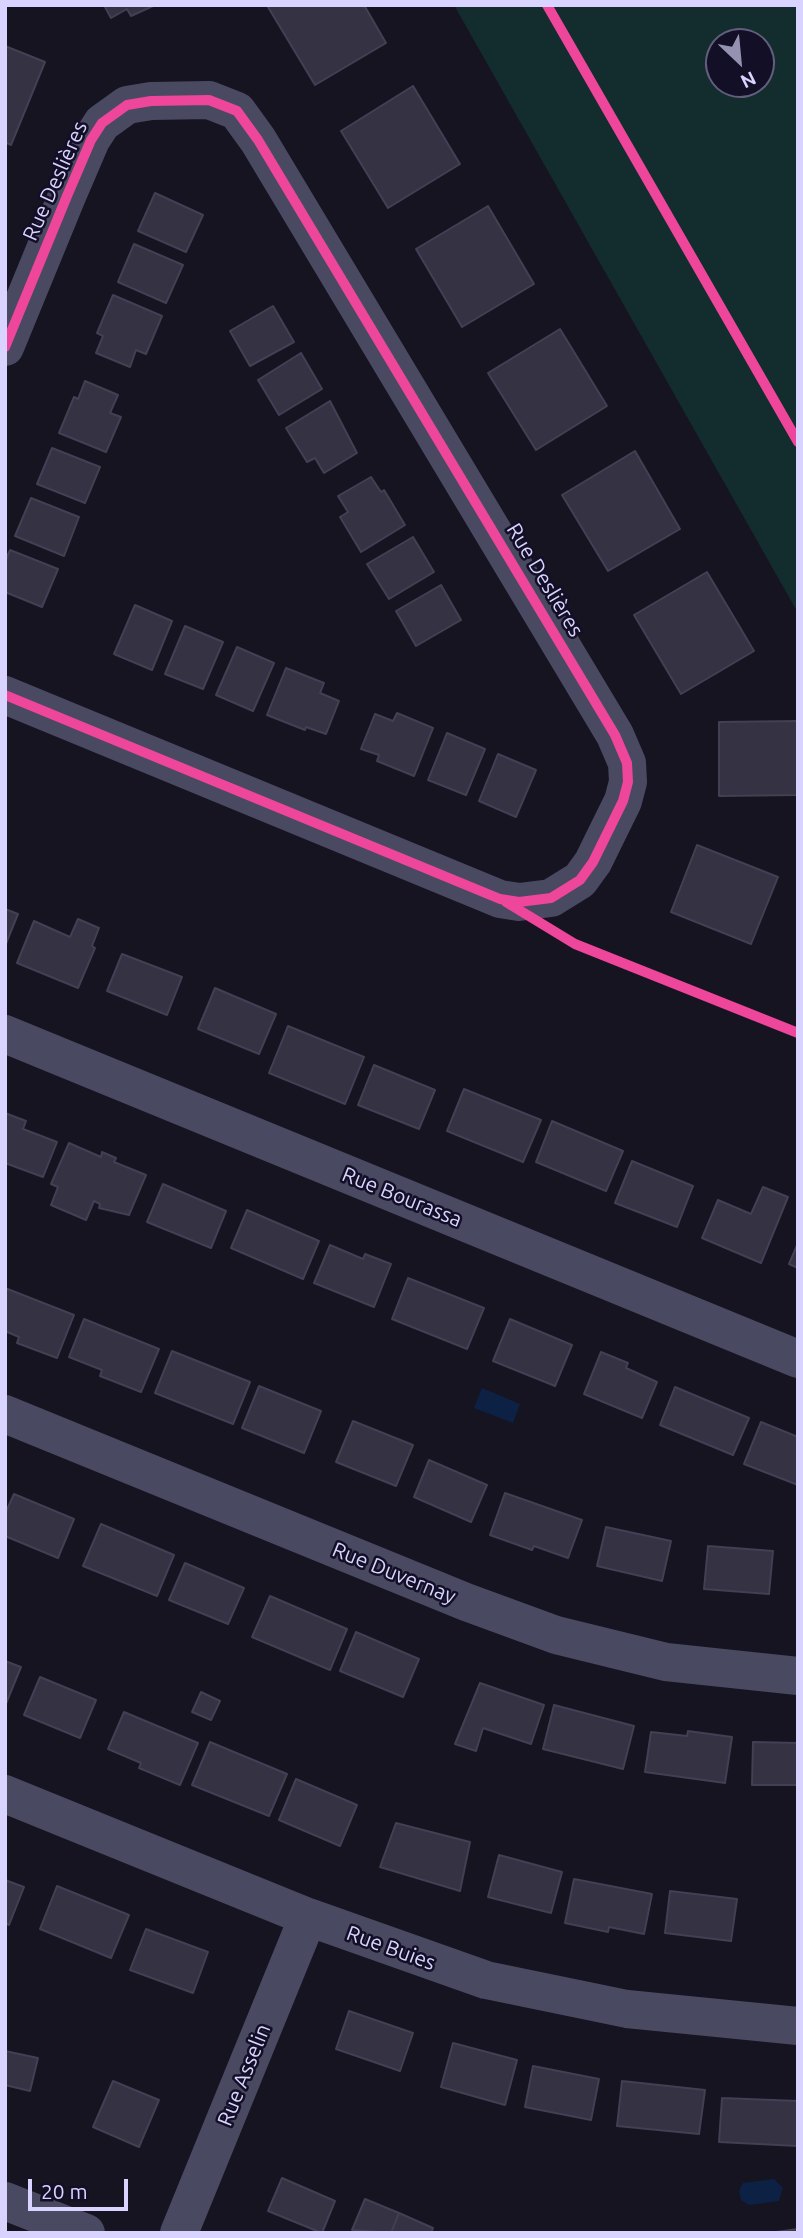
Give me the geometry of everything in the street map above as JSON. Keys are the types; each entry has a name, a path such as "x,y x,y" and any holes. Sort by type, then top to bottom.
{"street":[{"name":"Rue Deslières","path":"5,347 66,196 91,140 102,123 127,105 151,101 209,100 237,111 258,140 621,745 627,763 628,782 623,801 593,862 580,880 551,898 519,902 500,899 5,695"},
{"name":"Rue Bourassa","path":"5,1034 798,1359"},
{"name":"Rue Duvernay","path":"5,1414 475,1606 556,1635 666,1662 798,1676"},
{"name":"Rue Buies","path":"5,1794 308,1917 438,1965 526,1990 626,2009 798,2026"},
{"name":"Rue Asselin","path":"179,2233 308,1917"},
{"path":"5,2201 86,2233"}],"green space":[{"path":"454,5 798,5 798,613"}],"water":[{"path":"482,1388 520,1404 513,1423 474,1408"},
{"path":"774,2179 783,2188 779,2201 749,2205 741,2200 739,2191 743,2183"}],"building":[{"path":"104,5 153,6 131,16 127,9 111,18"},
{"path":"364,5 386,43 315,85 268,7"},
{"path":"5,46 45,62 11,145 5,142"},
{"path":"413,86 460,164 388,208 341,131"},
{"path":"155,193 203,215 186,252 138,231"},
{"path":"488,206 534,284 462,327 416,249"},
{"path":"134,244 183,265 166,303 118,282"},
{"path":"113,295 162,316 146,354 136,350 130,367 96,353 103,336 97,333"},
{"path":"273,306 294,342 250,366 230,331"},
{"path":"560,329 607,406 536,450 488,373"},
{"path":"301,353 322,389 279,415 258,380"},
{"path":"85,381 118,395 110,413 121,417 106,452 59,433 74,397 78,399"},
{"path":"330,401 357,453 324,473 315,458 307,462 286,428"},
{"path":"52,448 100,467 85,503 37,484"},
{"path":"635,451 680,529 608,571 562,495"},
{"path":"371,477 381,492 384,490 405,525 361,552 340,517 348,512 338,496"},
{"path":"31,498 79,517 64,556 15,536"},
{"path":"413,537 434,572 389,599 367,564"},
{"path":"10,550 58,569 42,607 5,592 5,562"},
{"path":"707,572 754,651 681,694 634,615"},
{"path":"441,585 461,620 416,646 396,611"},
{"path":"135,605 172,621 152,670 114,654"},
{"path":"185,626 223,642 203,689 165,674"},
{"path":"237,647 274,663 253,711 216,695"},
{"path":"286,668 324,683 320,693 339,701 326,734 306,727 305,730 267,715"},
{"path":"397,713 433,728 414,776 377,761 379,755 361,749 375,714 393,721"},
{"path":"798,721 798,795 719,796 719,722"},
{"path":"447,733 485,749 466,795 428,780"},
{"path":"498,754 536,770 516,817 479,801"},
{"path":"697,845 778,877 751,944 671,912"},
{"path":"5,909 18,914 5,946"},
{"path":"78,919 99,928 92,946 95,948 78,988 17,963 34,921 70,937"},
{"path":"122,954 182,977 167,1015 107,991"},
{"path":"215,988 276,1014 259,1054 198,1029"},
{"path":"288,1026 364,1057 345,1104 269,1073"},
{"path":"374,1065 435,1090 419,1129 358,1105"},
{"path":"464,1089 541,1120 523,1162 447,1131"},
{"path":"5,1113 26,1121 23,1129 57,1142 43,1177 5,1163"},
{"path":"552,1121 623,1151 606,1191 536,1162"},
{"path":"69,1143 101,1157 102,1152 116,1158 114,1162 146,1175 129,1215 99,1208 100,1204 94,1201 86,1220 51,1205 58,1187 51,1184"},
{"path":"632,1161 693,1186 677,1227 615,1203"},
{"path":"163,1184 226,1211 211,1248 147,1222"},
{"path":"763,1187 788,1197 761,1263 702,1238 718,1200 751,1214"},
{"path":"247,1210 319,1241 303,1279 231,1248"},
{"path":"798,1243 798,1268 789,1264"},
{"path":"330,1245 363,1259 365,1254 391,1264 374,1307 314,1283"},
{"path":"408,1278 484,1308 467,1349 392,1319"},
{"path":"5,1288 74,1315 57,1358 17,1343 19,1337 5,1331"},
{"path":"84,1319 159,1349 141,1392 100,1376 102,1370 69,1357"},
{"path":"510,1319 572,1345 555,1386 493,1361"},
{"path":"172,1351 250,1382 233,1424 155,1393"},
{"path":"601,1352 628,1363 626,1368 657,1382 642,1418 584,1394"},
{"path":"259,1386 321,1411 304,1453 242,1428"},
{"path":"675,1387 749,1418 733,1455 660,1425"},
{"path":"353,1421 413,1445 396,1486 336,1462"},
{"path":"761,1422 798,1437 798,1485 744,1464"},
{"path":"429,1460 487,1485 471,1522 414,1497"},
{"path":"505,1493 582,1520 568,1558 534,1546 532,1550 490,1535"},
{"path":"14,1494 74,1519 58,1558 5,1536 5,1514"},
{"path":"101,1524 174,1555 157,1596 83,1566"},
{"path":"606,1527 671,1541 662,1581 597,1566"},
{"path":"708,1546 773,1551 769,1594 704,1589"},
{"path":"185,1563 244,1588 228,1624 169,1600"},
{"path":"270,1596 347,1629 330,1670 252,1637"},
{"path":"356,1632 419,1659 403,1697 340,1671"},
{"path":"5,1661 21,1667 5,1706"},
{"path":"40,1677 96,1700 80,1738 24,1715"},
{"path":"480,1683 544,1705 531,1744 483,1728 476,1751 455,1744"},
{"path":"201,1692 220,1701 211,1720 192,1712"},
{"path":"554,1705 634,1726 623,1769 543,1749"},
{"path":"124,1712 198,1743 180,1785 139,1768 141,1763 108,1749"},
{"path":"688,1731 732,1737 725,1783 645,1772 651,1732 687,1736"},
{"path":"210,1742 287,1774 269,1816 192,1785"},
{"path":"753,1742 798,1743 798,1785 752,1785"},
{"path":"296,1779 357,1805 340,1846 279,1820"},
{"path":"396,1823 470,1842 460,1891 380,1867"},
{"path":"499,1855 562,1872 551,1913 488,1897"},
{"path":"574,1879 652,1894 644,1934 609,1927 608,1932 565,1923"},
{"path":"5,1880 24,1887 9,1925 5,1923"},
{"path":"57,1886 129,1915 111,1958 40,1929"},
{"path":"670,1891 737,1899 731,1941 665,1933"},
{"path":"146,1929 208,1952 193,1993 130,1970"},
{"path":"349,2011 413,2033 400,2071 336,2049"},
{"path":"453,2043 517,2060 505,2105 441,2087"},
{"path":"5,2051 38,2058 30,2091 5,2085"},
{"path":"533,2066 599,2079 591,2120 525,2107"},
{"path":"113,2081 159,2100 139,2147 93,2127"},
{"path":"622,2081 705,2090 699,2134 617,2126"},
{"path":"722,2098 798,2101 798,2146 719,2142"},
{"path":"282,2178 335,2201 322,2233 268,2211"},
{"path":"365,2199 399,2213 391,2233 352,2230"},
{"path":"399,2213 433,2228 431,2233 391,2233"},
{"path":"798,2229 798,2233 776,2233 776,2232"}],"cycle path":[{"path":"547,5 798,442"},
{"path":"5,347 91,140 102,123 127,105 151,101 209,100 237,111 258,140 615,735 627,763 628,782 623,801 593,862 580,880 551,898 519,902 500,899 5,695"},
{"path":"506,902 575,944 798,1033"}]}
